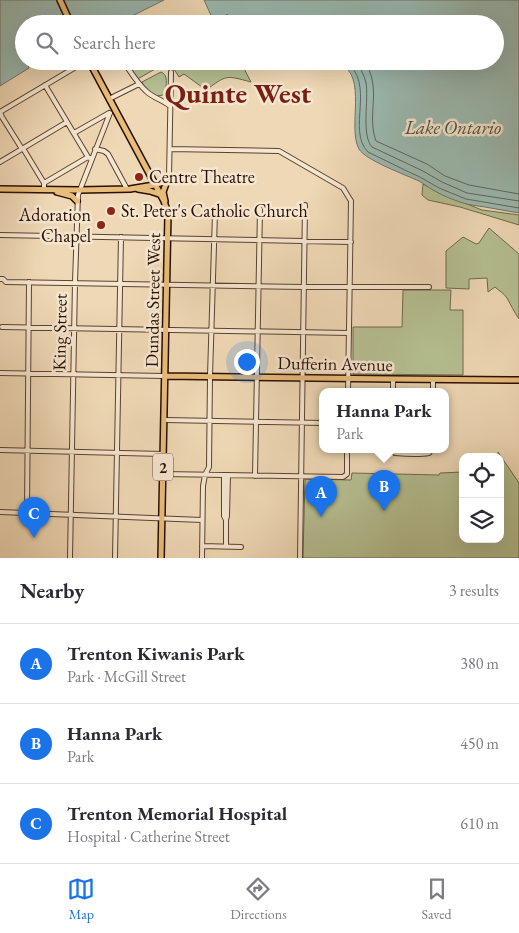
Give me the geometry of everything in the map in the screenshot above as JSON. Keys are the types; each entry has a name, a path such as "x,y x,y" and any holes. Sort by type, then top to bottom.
{"main road":[{"path":"60,0 67,15"},
{"name":"Dundas Street West","path":"93,70 109,99 112,112 160,194 168,214 161,558"},
{"path":"166,206 163,192 167,181"},
{"path":"0,189 79,190 154,185"},
{"path":"130,188 160,194"},
{"path":"52,190 72,196 77,202"},
{"name":"Dufferin Avenue","path":"165,376 519,380"}],"street":[{"path":"44,190 44,183 0,112 72,70"},
{"path":"129,70 146,92 170,106"},
{"path":"154,185 167,181 169,177 171,72"},
{"path":"109,99 139,84"},
{"path":"44,183 90,158 46,85"},
{"path":"158,100 170,99"},
{"path":"74,133 112,112"},
{"name":"King Street","path":"70,558 77,202 90,158 112,112"},
{"path":"0,162 67,122"},
{"path":"95,149 104,151 111,158 130,188"},
{"path":"170,149 279,151 343,188 351,201 348,388"},
{"path":"300,558 305,205"},
{"path":"255,476 260,209"},
{"path":"202,558 203,486 209,467 215,214"},
{"path":"0,234 351,242"},
{"path":"115,558 122,237"},
{"path":"0,279 6,282 213,286 429,287"},
{"path":"27,513 29,282"},
{"path":"2,327 349,333"},
{"name":"Dufferin Avenue","path":"0,373 165,376"},
{"path":"393,388 394,379"},
{"path":"433,379 433,388"},
{"path":"165,420 319,423"},
{"path":"0,450 164,454"},
{"path":"163,474 343,477 347,470 347,453"},
{"path":"400,453 429,453"},
{"path":"226,475 226,546"},
{"path":"0,512 202,520"},
{"path":"202,546 241,547"}],"green space":[{"path":"131,70 153,70 136,80"},
{"path":"175,70 245,70 251,82 227,78 218,81 206,90 184,74 179,77"},
{"path":"161,72 164,73 166,78 165,93 157,96 146,88 142,82"},
{"path":"423,184 439,193 482,210 519,215 519,225 460,207 428,200 422,195"},
{"path":"489,228 519,254 519,319 503,293 495,287 488,292 487,278 469,279 469,289 446,288 446,251 463,237 476,244 479,243"},
{"path":"403,290 451,290 450,310 463,310 463,375 353,374 353,327 402,327"},
{"path":"504,461 519,483 519,558 303,558 305,479 351,480 352,473 439,475 440,473 459,472 459,543 504,543"}],"water":[{"path":"0,0 164,0 134,15 15,15 15,70 26,70 0,86"},
{"name":"Lake Ontario","path":"204,0 519,0 519,213 468,204 452,199 419,181 369,158 363,153 359,149 356,140 355,90 353,79 348,70 504,70 504,15 211,15"}],"place":[{"name":"Centre Theatre","path":"139,177"},
{"name":"St. Peter's Catholic Church","path":"111,211"},
{"name":"Adoration Chapel","path":"101,225"},
{"name":"Hanna Park","path":"384,511"},
{"name":"Trenton Kiwanis Park","path":"321,517"},
{"name":"Trenton Memorial Hospital","path":"34,538"}],"district":[{"name":"Quinte West","path":"238,93"}]}
